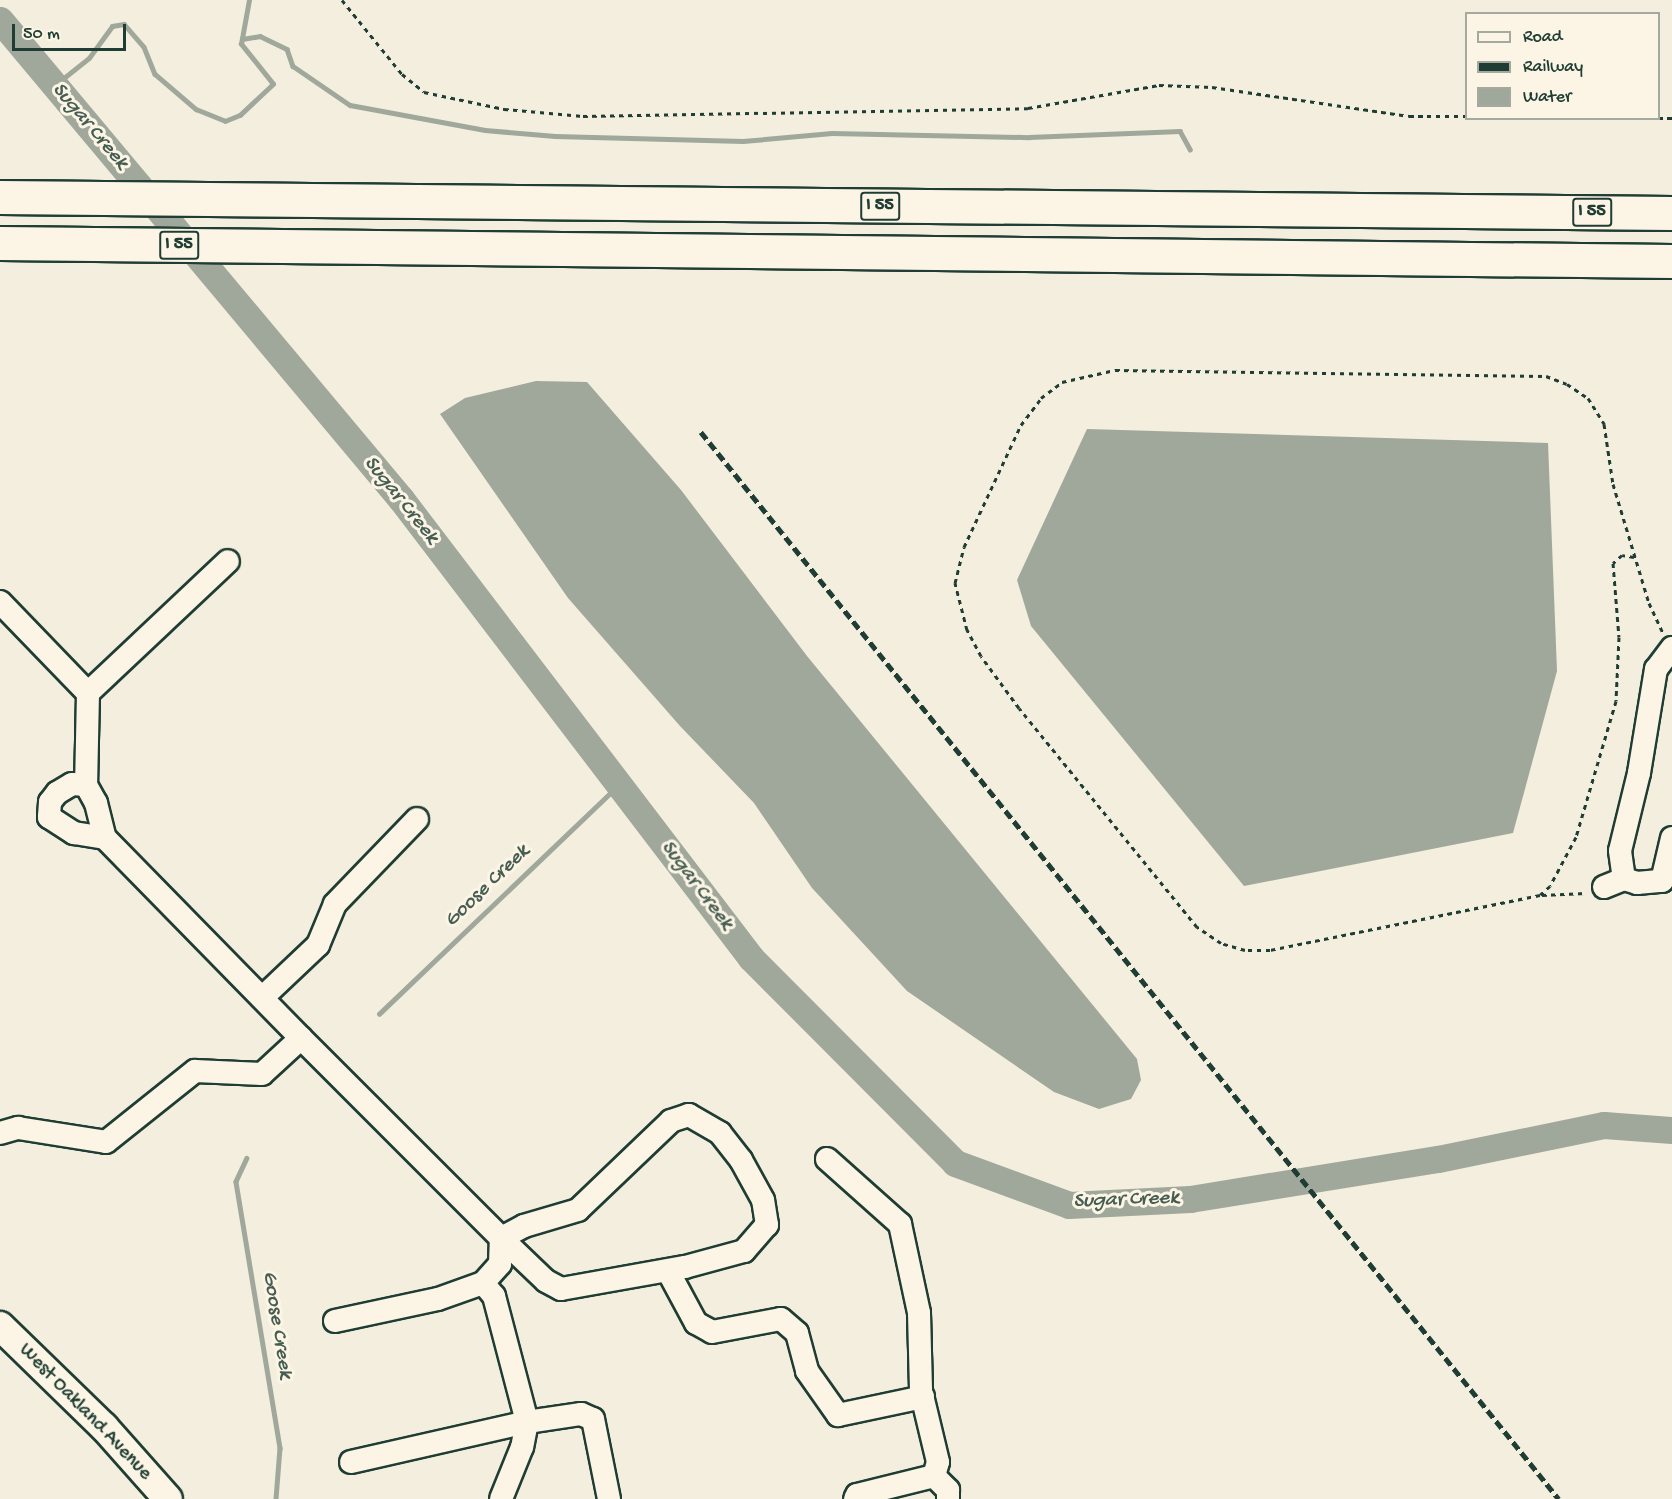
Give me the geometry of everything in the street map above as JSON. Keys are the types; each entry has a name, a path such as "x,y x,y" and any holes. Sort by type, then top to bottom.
{"highway":[{"name":"I 55","path":"15,196 1672,213"},
{"name":"I 55","path":"0,243 1672,261"}],"main road":[{"name":"West Oakland Avenue","path":"0,1326 104,1427 168,1499"}],"lane":[{"path":"228,561 88,693 86,785 96,803 105,838 301,1038 501,1238 546,1281 561,1288 668,1271 744,1251 767,1225 764,1200 741,1160 720,1133 688,1115 671,1121 578,1210 524,1227 501,1238"},
{"path":"5,618 88,693"},
{"path":"1671,648 1656,669 1639,773 1614,883 1662,881 1672,838"},
{"path":"86,785 72,784 57,793 50,802 49,817 74,833 105,838"},
{"path":"262,998 318,945 335,904 417,819"},
{"path":"0,1133 18,1128 106,1142 195,1071 262,1074 301,1038"},
{"path":"827,1159 900,1224 919,1312 923,1396 938,1462 934,1476"},
{"path":"335,1321 438,1299 483,1283 500,1264 501,1238"},
{"path":"668,1271 696,1323 712,1332 782,1319 797,1333 807,1371 838,1415 923,1396"},
{"path":"483,1283 494,1296 527,1422 522,1447 501,1499"},
{"path":"351,1462 527,1422 581,1414 593,1419 609,1499"},
{"path":"855,1499 857,1495 934,1476"},
{"path":"934,1476 948,1490 948,1499"}],"path":[{"path":"342,0 402,74 423,92 504,109 583,116 1028,108 1159,85 1212,87 1409,116 1465,116"},
{"path":"1614,883 1581,894 1540,895 1302,946 1245,950 1221,943 1197,927 1019,708 981,656 967,630 955,583 964,547 1021,425 1041,398 1062,382 1115,370 1534,376 1567,384 1588,398 1604,424 1613,484 1634,557 1671,648"},
{"path":"1540,895 1559,874 1576,837 1609,730 1619,666 1613,563 1622,555 1634,557"}],"water":[{"path":"536,381 587,382 681,490 807,656 1137,1059 1141,1080 1131,1099 1099,1109 1054,1092 907,991 812,888 754,803 680,726 568,598 440,414 465,398"},
{"path":"1087,429 1548,443 1557,671 1513,833 1244,886 1031,626 1017,580"}],"waterway":[{"path":"55,85 89,58 112,26 124,24 144,47 155,74 196,109 225,121 240,115 273,84 241,44 249,0"},
{"name":"Sugar Creek","path":"0,20 401,499 751,958 955,1163 1069,1205 1190,1199 1438,1159 1604,1125 1672,1130"},
{"path":"242,39 260,36 287,49 293,66 350,105 485,130 555,136 743,141 832,133 1029,137 1180,131 1190,149"},
{"name":"Goose Creek","path":"379,1014 620,784"},
{"name":"Goose Creek","path":"247,1158 236,1182 280,1448 276,1499"}],"railway":[{"path":"701,432 1559,1499"}]}
